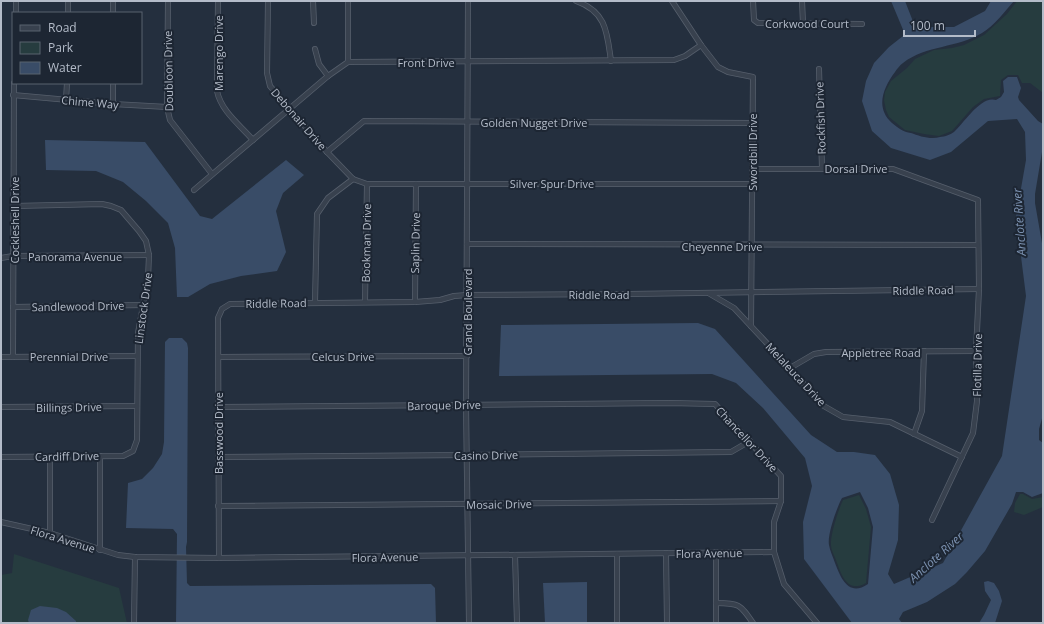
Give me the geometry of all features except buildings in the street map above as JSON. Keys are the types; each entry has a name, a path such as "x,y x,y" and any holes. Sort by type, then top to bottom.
{"street":[{"path":"16,1 16,12"},
{"path":"68,1 68,12"},
{"path":"113,1 113,12"},
{"name":"Doubloon Drive","path":"168,1 167,107 170,120 212,174"},
{"name":"Marengo Drive","path":"218,1 218,97 222,105 253,140"},
{"name":"Debonair Drive","path":"268,1 267,73 270,86 327,152 353,179"},
{"path":"313,1 314,23"},
{"path":"194,190 328,76 348,62 348,1"},
{"name":"Grand Boulevard","path":"468,1 466,405 468,455 469,623"},
{"path":"576,1 583,4 598,15 606,26 611,61"},
{"path":"672,1 700,45"},
{"name":"Corkwood Court","path":"753,1 754,20 758,23 862,24"},
{"path":"802,1 803,23"},
{"name":"Front Drive","path":"348,62 674,60 685,56 700,45"},
{"name":"Swordbill Drive","path":"700,45 718,67 728,72 753,77 751,326"},
{"path":"315,49 319,64 328,76"},
{"name":"Rockfish Drive","path":"819,68 822,168"},
{"name":"Cockleshell Drive","path":"13,357 14,84"},
{"path":"66,100 67,84"},
{"path":"113,84 113,104"},
{"name":"Chime Way","path":"14,95 113,104 167,107"},
{"name":"Golden Nugget Drive","path":"327,152 364,121 752,123"},
{"name":"Dorsal Drive","path":"752,169 893,169 978,200"},
{"path":"315,302 317,214 328,198 353,179"},
{"name":"Silver Spur Drive","path":"353,179 367,184 752,184"},
{"name":"Bookman Drive","path":"365,302 367,184"},
{"name":"Saplin Drive","path":"415,302 416,184"},
{"name":"Flotilla Drive","path":"932,520 972,433 977,401 976,351 979,289 978,200"},
{"name":"Linstock Drive","path":"14,206 102,204 111,206 121,210 146,241 149,255 147,289 138,333 136,440 133,451"},
{"name":"Cheyenne Drive","path":"467,244 751,246 978,245"},
{"name":"Panorama Avenue","path":"1,258 13,256 149,255"},
{"name":"Riddle Road","path":"222,309 230,304 415,302 440,300 454,296 466,295 752,293 979,289"},
{"name":"Melaleuca Drive","path":"709,293 734,308 822,405 843,417 890,422 962,457"},
{"name":"Sandlewood Drive","path":"13,307 144,305"},
{"name":"Basswood Drive","path":"218,558 218,318 222,309"},
{"name":"Appletree Road","path":"790,368 814,354 826,352 976,351"},
{"path":"914,434 922,411 924,352"},
{"name":"Perennial Drive","path":"1,357 137,356"},
{"name":"Celcus Drive","path":"219,357 466,356"},
{"name":"Baroque Drive","path":"218,407 670,403"},
{"name":"Chancellor Drive","path":"670,403 715,404 781,476 781,501 774,522 774,552 784,584 817,623"},
{"name":"Billings Drive","path":"1,407 137,406"},
{"name":"Casino Drive","path":"218,457 731,452 750,441"},
{"name":"Cardiff Drive","path":"1,457 123,456 133,451"},
{"path":"100,456 100,550"},
{"path":"50,457 50,534"},
{"name":"Mosaic Drive","path":"218,506 781,501"},
{"name":"Flora Avenue","path":"1,522 50,534 100,550 135,557 218,558 774,552"},
{"path":"716,552 716,623"},
{"path":"666,553 667,623"},
{"path":"617,554 617,623"},
{"path":"515,555 517,623"},
{"path":"134,623 135,557"},
{"path":"716,603 735,603 744,609 753,623"}],"green space":[{"path":"1017,1 1043,1 1043,93 1030,83 1022,83 1018,75 1008,75 1001,80 1000,96 984,99 973,107 952,131 939,136 905,130 889,117 884,100 885,92 891,81 907,68 915,59 934,50 964,45 984,35 1007,14"},
{"path":"1020,494 1032,499 1043,497 1043,507 1024,515 1014,512 1015,503"},
{"path":"859,495 866,509 871,527 866,583 859,586 854,586 846,581 840,571 832,551 831,541 835,522 843,500"},
{"path":"14,554 119,588 127,623 1,623 1,575 12,573"}],"water":[{"name":"Anclote River","path":"891,1 905,1 914,24 923,27 954,27 985,11 991,1 1014,1 995,22 982,33 973,38 922,53 912,57 902,64 891,78 884,91 882,104 887,117 892,123 903,131 929,138 936,138 954,132 979,106 985,102 996,100 1001,97 1004,92 1003,81 1008,77 1017,77 1021,88 1018,97 1019,100 1038,121 1043,124 1043,146 1035,194 1035,203 1043,249 1043,415 1039,429 1039,440 1043,443 1043,493 1032,497 1023,492 1016,492 1012,504 985,551 967,572 955,584 927,602 903,612 899,619 902,623 852,623 804,559 803,522 812,486 805,458 763,408 736,383 712,374 499,376 501,325 698,323 715,329 811,435 837,452 854,452 875,455 890,474 899,505 898,540 888,574 894,584 943,563 1002,456 1026,296 1016,217 1026,160 1025,132 1017,119 988,121 951,152 930,160 891,148 872,131 862,101 866,81 874,63 889,47 903,36 904,32","holes":["860,492 868,508 873,527 868,584 856,588 847,584 840,575 829,547 829,535 835,514 842,498"]},
{"path":"45,140 145,142 200,216 212,219 286,160 304,175 283,193 276,211 286,252 277,271 241,276 210,284 188,297 177,297 175,248 168,223 146,201 123,182 96,171 46,170"},
{"path":"169,338 182,338 187,343 188,348 187,583 190,586 431,584 435,588 436,623 176,623 177,534 173,529 126,528 128,483 142,479 153,468 162,454 164,442 165,342"},
{"path":"988,581 994,583 999,591 1002,601 995,623 979,623 991,600 985,591 984,582"},
{"path":"587,582 587,623 545,623 543,583"},
{"path":"40,606 57,608 66,612 76,621 76,623 29,623 28,620 31,610"}]}
